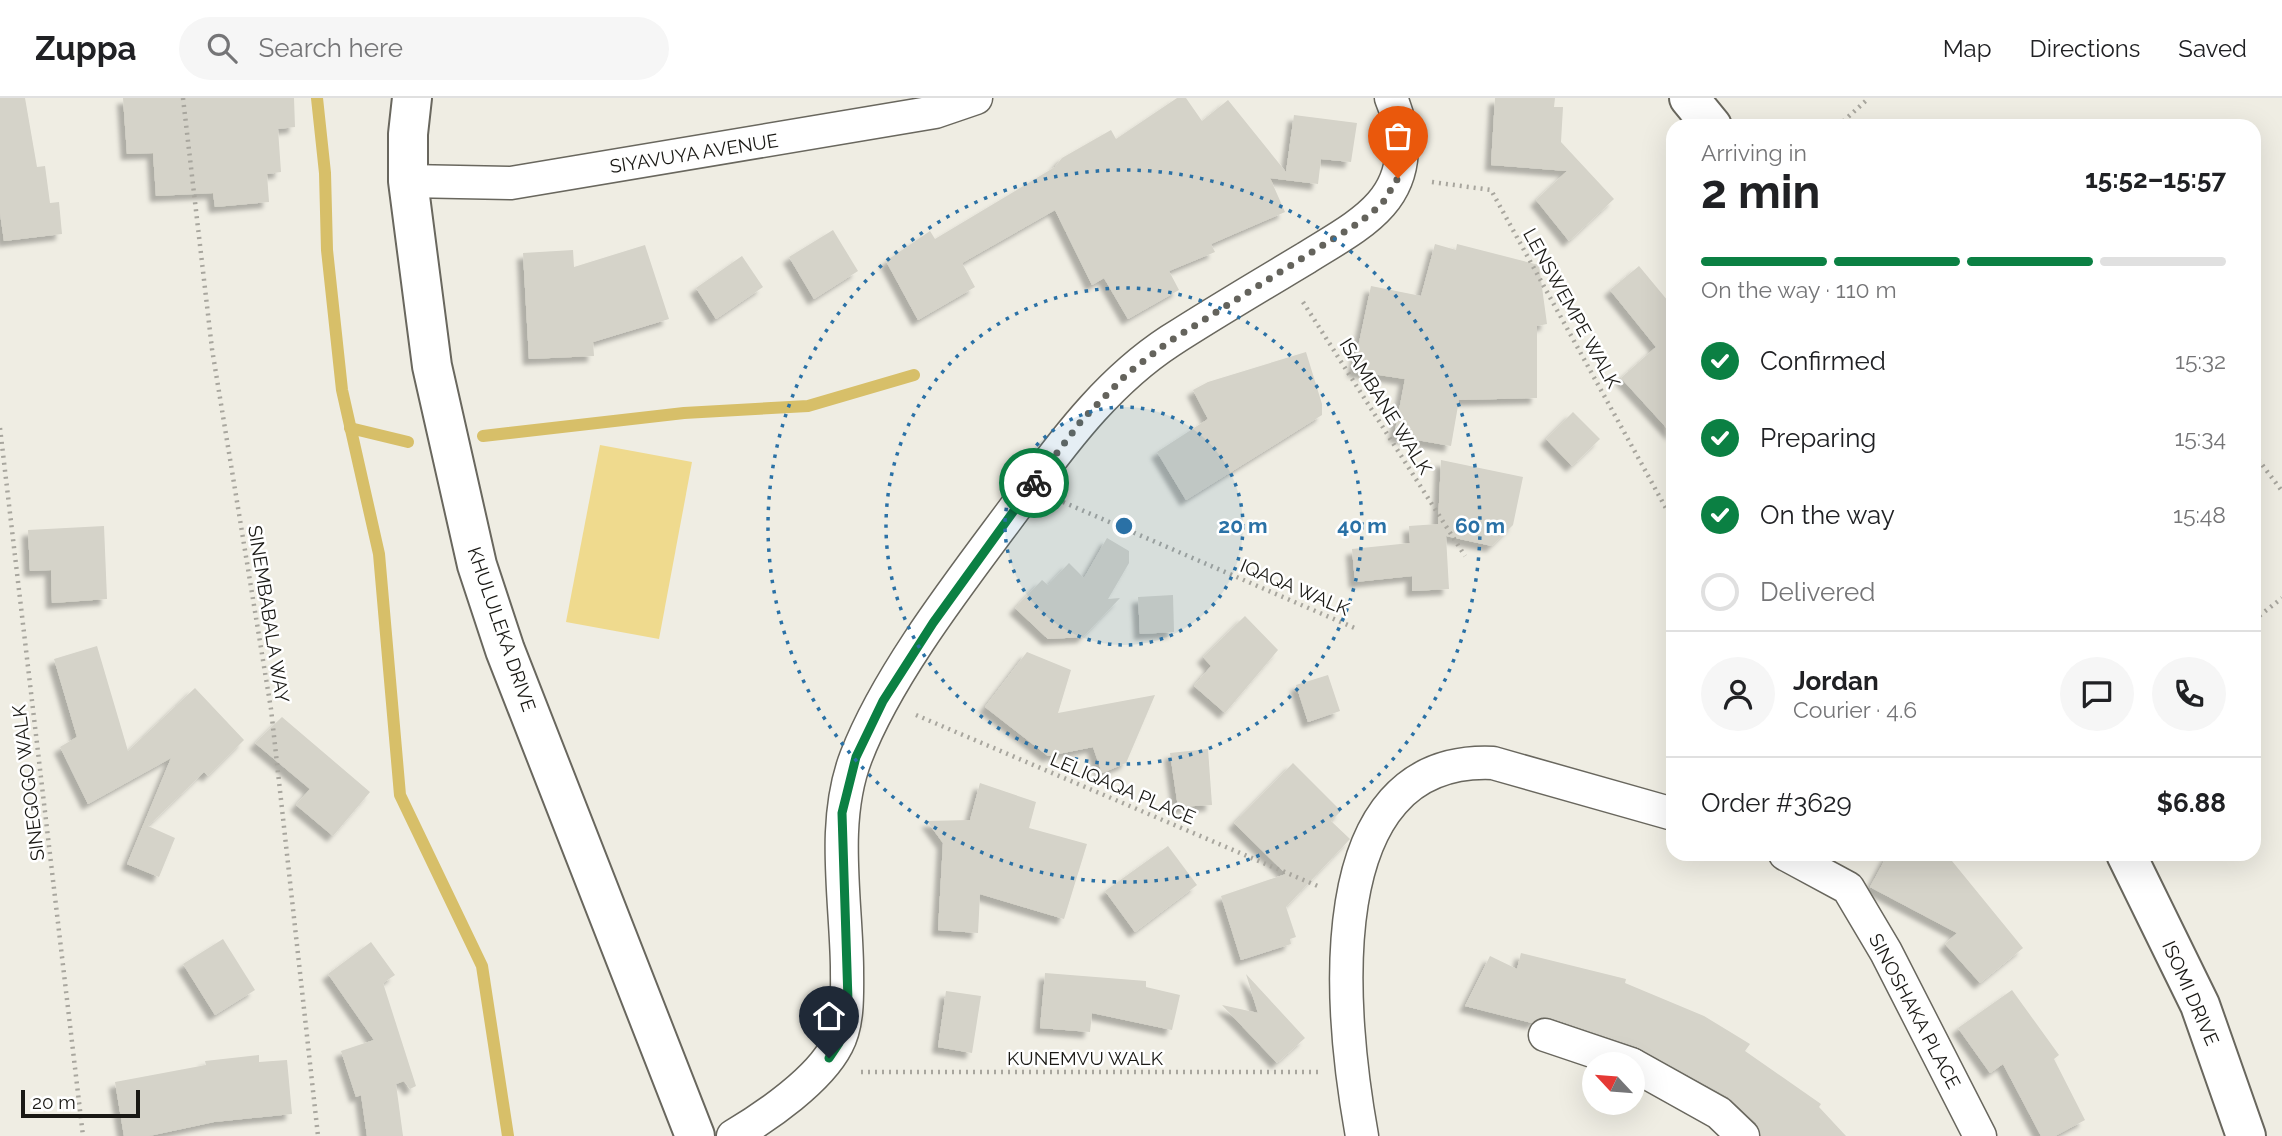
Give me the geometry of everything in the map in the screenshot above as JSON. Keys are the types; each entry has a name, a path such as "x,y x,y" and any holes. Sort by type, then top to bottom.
{"street":[{"name":"KHULULEKA DRIVE","path":"412,98 408,134 408,181 432,366 477,565 505,650 695,1136"},
{"name":"SIYAVUYA AVENUE","path":"408,181 511,183 935,112 976,98"},
{"path":"733,1136 818,1072 839,1043 848,1001 842,813 856,757 883,701 933,623 1030,488 1082,420 1128,373 1167,343 1360,222 1382,204 1398,178 1403,150 1391,98"},
{"path":"1689,98 1706,119"},
{"path":"1362,1136 1352,1072 1345,965 1358,867 1381,819 1404,791 1432,771 1468,762 1493,763 1666,812"},
{"name":"SINOSHAKA PLACE","path":"1798,861 1848,888 1886,952 1980,1136"},
{"name":"ISOMI DRIVE","path":"2129,861 2200,1005 2245,1136"},
{"path":"1545,1035 1596,1052"},
{"path":"1645,1071 1719,1113 1743,1136"}],"path":[{"name":"SINEMBABALA WAY","path":"183,98 212,349 271,709 318,1136"},
{"path":"1846,119 1869,98"},
{"name":"LENSWEMPE WALK","path":"1398,178 1491,190 1666,508"},
{"name":"ISAMBANE WALK","path":"1283,271 1465,556"},
{"name":"SINEGOGO WALK","path":"0,428 83,1136"},
{"path":"2261,463 2282,491"},
{"name":"IQAQA WALK","path":"1030,488 1357,629"},
{"path":"2261,614 2282,598"},
{"name":"LELIQAQA PLACE","path":"883,701 1353,901"},
{"name":"KUNEMVU WALK","path":"818,1072 1352,1072"}],"shaded area":[{"path":"600,445 692,462 659,639 566,622"}],"building":[{"path":"0,98 25,98 37,167 45,166 50,203 59,202 62,234 4,241 0,213"},
{"path":"123,98 294,98 295,127 278,129 281,172 267,174 269,202 215,207 213,193 156,196 153,153 127,154"},
{"path":"1177,98 1186,98 1202,121 1228,100 1286,172 1294,115 1357,123 1351,162 1321,159 1318,184 1270,178 1285,212 1211,244 1215,252 1169,271 1179,290 1128,319 1104,278 1092,285 1055,210 962,263 975,287 918,320 886,261 930,231 935,239 1111,130 1116,139"},
{"path":"1495,98 1555,98 1554,107 1563,107 1561,142 1614,199 1569,241 1536,200 1567,171 1491,165"},
{"path":"833,230 858,271 814,299 789,257"},
{"path":"1435,244 1456,250 1457,244 1539,265 1547,324 1537,326 1537,398 1459,400 1451,446 1394,436 1405,379 1353,371 1371,286 1421,296"},
{"path":"645,245 669,319 593,342 594,356 529,359 523,253 573,250 574,267"},
{"path":"742,256 763,287 716,319 696,288"},
{"path":"1639,266 1666,299 1666,427 1621,378 1656,347 1610,290"},
{"path":"1306,352 1322,404 1322,415 1186,500 1157,452 1208,419 1193,390 1208,382"},
{"path":"1573,412 1600,439 1572,466 1546,439"},
{"path":"1441,460 1523,477 1513,525 1492,546 1446,536 1449,589 1412,591 1412,576 1355,582 1352,549 1410,543 1409,526 1438,524"},
{"path":"104,526 107,599 52,603 51,570 30,571 28,530"},
{"path":"1107,538 1129,551 1129,563 1108,599 1120,598 1083,637 1048,639 1015,608 1042,580 1048,585 1069,563 1084,578"},
{"path":"1173,595 1174,632 1140,634 1138,597"},
{"path":"1245,616 1278,650 1225,713 1194,686 1211,666 1203,657"},
{"path":"97,646 128,751 195,688 244,740 208,776 204,772 148,826 175,838 159,877 127,864 171,758 88,804 60,747 77,737 54,659"},
{"path":"1027,652 1071,670 1058,713 1155,695 1126,763 1102,773 1093,747 1048,756 985,707"},
{"path":"1328,675 1340,711 1308,722 1296,685"},
{"path":"282,717 370,792 333,836 296,805 310,789 255,743"},
{"path":"1208,749 1212,805 1178,807 1170,753"},
{"path":"1293,763 1341,811 1331,821 1350,839 1286,907 1296,937 1290,939 1291,944 1241,960 1221,896 1286,874 1234,823"},
{"path":"980,783 1036,802 1029,828 1087,844 1064,919 980,894 978,933 938,930 943,843 927,821 970,820"},
{"path":"1168,846 1197,885 1135,932 1105,891"},
{"path":"1884,861 1952,861 2023,948 1980,983 1945,944 1957,933 1870,887"},
{"path":"223,939 255,990 215,1015 183,964"},
{"path":"371,942 395,975 383,983 416,1086 410,1089 404,1081 396,1084 403,1136 367,1136 361,1095 356,1097 341,1051 374,1040 328,974"},
{"path":"1521,953 1626,979 1625,983 1704,1016 1750,1044 1745,1051 1821,1104 1819,1107 1846,1136 1761,1136 1756,1123 1728,1097 1637,1047 1551,1018 1541,1017 1532,1023 1465,1006 1490,956 1517,969"},
{"path":"1045,973 1146,981 1146,987 1180,995 1172,1030 1092,1013 1090,1032 1040,1028"},
{"path":"1246,974 1305,1038 1277,1063 1222,1005 1258,1013"},
{"path":"2012,990 2059,1055 2054,1059 2085,1120 2055,1136 2041,1136 2003,1064 1990,1073 1958,1028"},
{"path":"946,991 981,996 972,1053 938,1047"},
{"path":"259,1055 259,1062 287,1060 292,1114 214,1122 149,1136 124,1136 115,1082 206,1065 205,1061"}],"waterway":[{"path":"317,98 325,173 327,250 342,390 379,554 400,795 482,966 508,1136"},
{"path":"483,436 684,413 808,406 914,375"},
{"path":"350,428 408,442"}],"way so far":[{"path":"1034,483 1082,420 1128,373 1167,343 1360,222 1382,204 1398,178"}],"route":[{"path":"829,1058 839,1043 848,1001 842,813 856,757 883,701 933,623 1034,483"}]}
